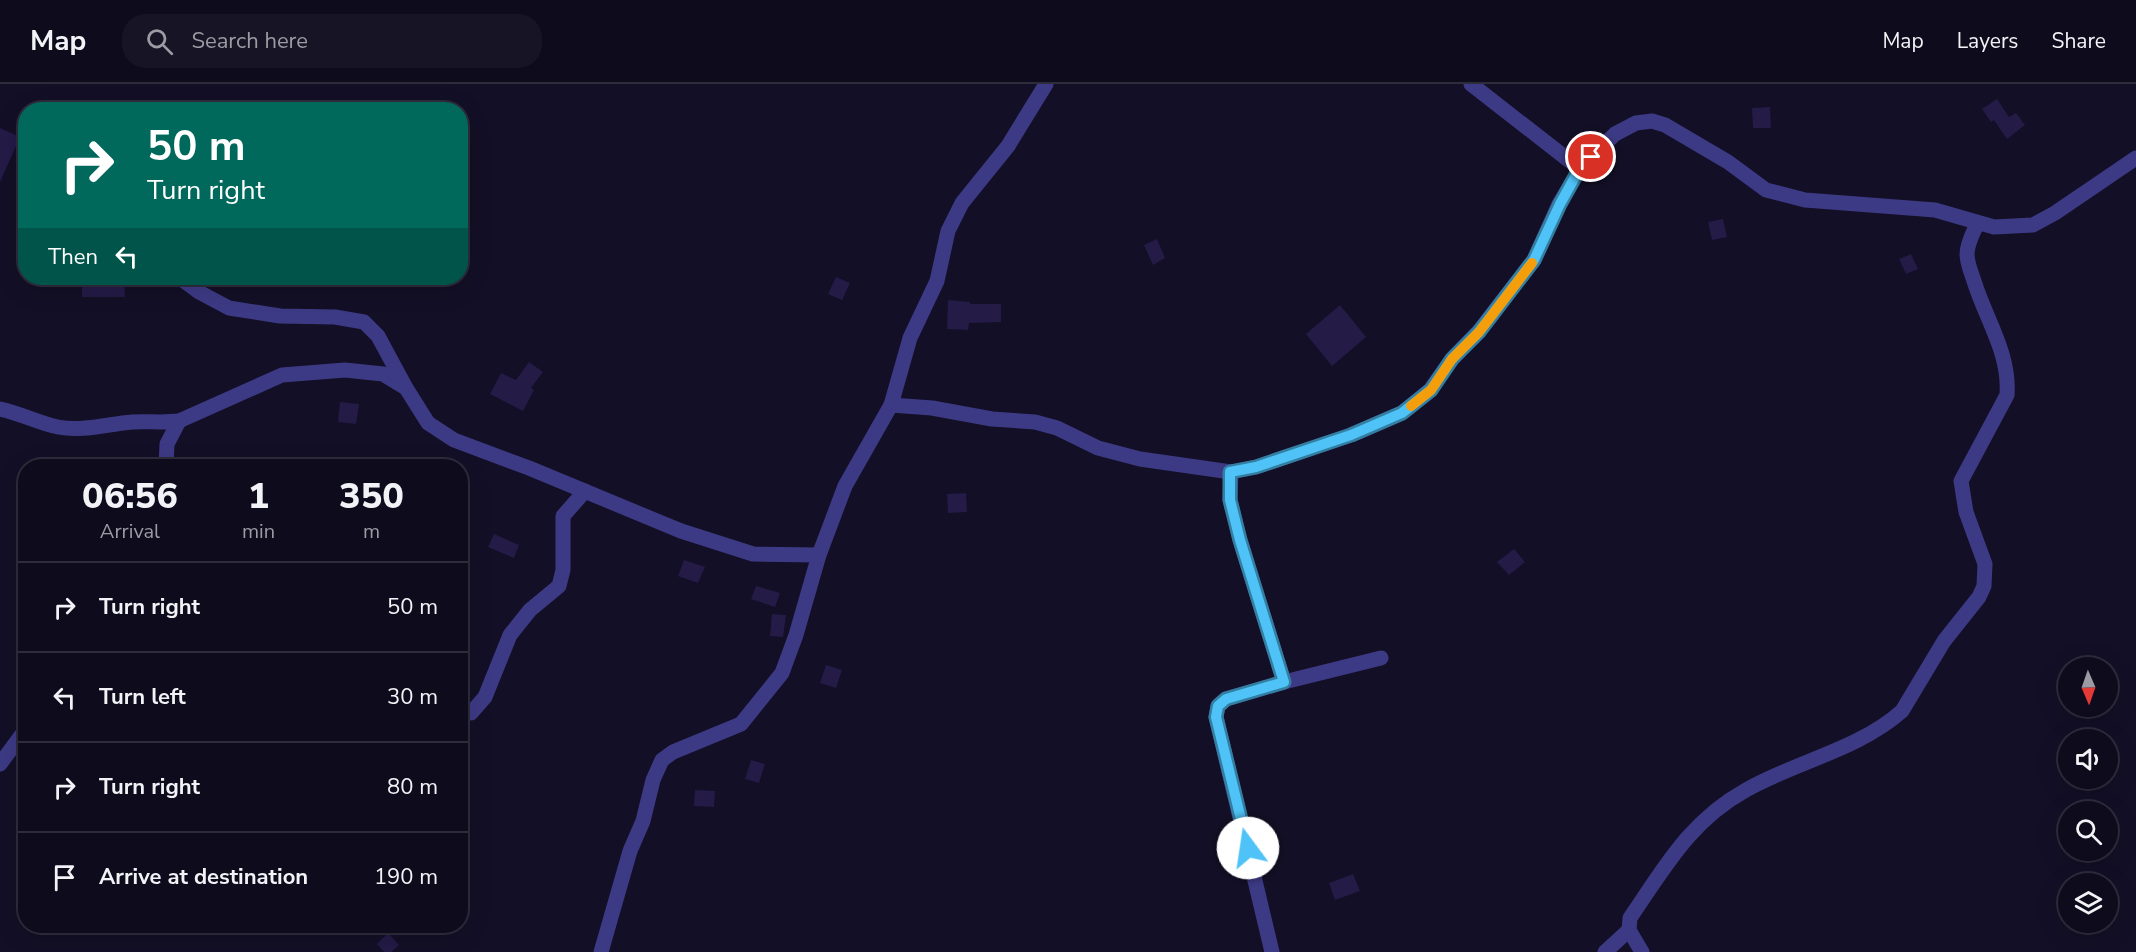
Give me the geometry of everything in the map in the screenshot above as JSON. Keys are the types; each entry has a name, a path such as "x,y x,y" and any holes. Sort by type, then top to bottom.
{"street":[{"path":"601,952 630,851 643,821 653,780 662,760 673,752 741,724 758,706 782,673 796,635 819,555 845,486 891,405 910,338 937,282 948,231 962,203 1008,146 1046,84"},
{"path":"1471,84 1580,168"},
{"path":"891,405 932,408 992,419 1035,422 1057,428 1098,448 1140,459 1230,472 1256,467 1351,435 1402,413 1431,390 1452,359 1479,332 1534,260 1580,168 1615,134 1636,123 1652,121 1665,125 1728,162 1766,190 1805,200 1935,210 1977,224 1994,227 2033,225 2055,213 2136,158"},
{"path":"1642,952 1629,930 1630,918 1688,835 1721,807 1746,790 1865,737 1902,711 1944,641 1979,597 1984,586 1985,564 1966,512 1960,481 2007,395 2008,379 2001,349 1967,261 1968,247 1977,224"},
{"path":"190,285 229,308 280,316 335,317 364,322 378,336 428,423 454,440 681,531 753,554 819,555"},
{"path":"0,409 58,427 179,421 282,375 327,371 364,372 383,375 406,388"},
{"path":"166,459 167,444 179,421"},
{"path":"1230,472 1230,500 1240,540 1284,682"},
{"path":"468,712 471,712 485,697 510,635 530,610 559,586 563,570 563,516 585,491"},
{"path":"1272,952 1216,717 1218,706 1226,699 1381,658"},
{"path":"0,764 18,740"},
{"path":"1605,952 1629,930"}],"building":[{"path":"1997,99 2009,117 2016,113 2025,125 2007,139 1994,120 1991,122 1982,109"},
{"path":"1770,107 1771,128 1753,128 1752,108"},
{"path":"0,128 18,136 18,142 0,182"},
{"path":"1723,219 1727,237 1712,240 1708,222"},
{"path":"1157,239 1165,258 1153,265 1144,245"},
{"path":"1911,254 1918,269 1906,274 1899,259"},
{"path":"836,277 850,283 842,300 828,294"},
{"path":"82,285 124,285 125,297 82,297"},
{"path":"948,300 970,302 970,304 1001,304 1001,322 969,323 968,330 947,329"},
{"path":"1340,305 1366,337 1332,366 1306,334"},
{"path":"529,362 543,372 531,388 534,390 523,411 490,394 501,373 516,380"},
{"path":"340,402 359,404 356,424 338,422"},
{"path":"966,493 967,512 948,513 947,494"},
{"path":"494,534 519,545 514,558 488,547"},
{"path":"1514,549 1525,562 1509,575 1497,562"},
{"path":"684,560 705,567 698,583 678,576"},
{"path":"756,586 780,593 775,607 751,599"},
{"path":"772,614 786,615 783,637 770,636"},
{"path":"826,665 842,670 836,688 820,683"},
{"path":"751,760 765,764 759,783 745,779"},
{"path":"695,790 715,791 714,807 694,806"},
{"path":"1353,874 1360,891 1335,900 1329,883"},
{"path":"388,933 399,945 391,952 384,952 377,944"}],"slow traffic":[{"path":"1411,406 1431,390 1452,359 1479,332 1532,263"}],"route":[{"path":"1248,848 1216,717 1218,706 1226,699 1284,682 1240,540 1230,500 1230,472 1256,467 1351,435 1402,413 1431,390 1452,359 1479,332 1534,260 1560,204 1580,168 1591,157"}]}
